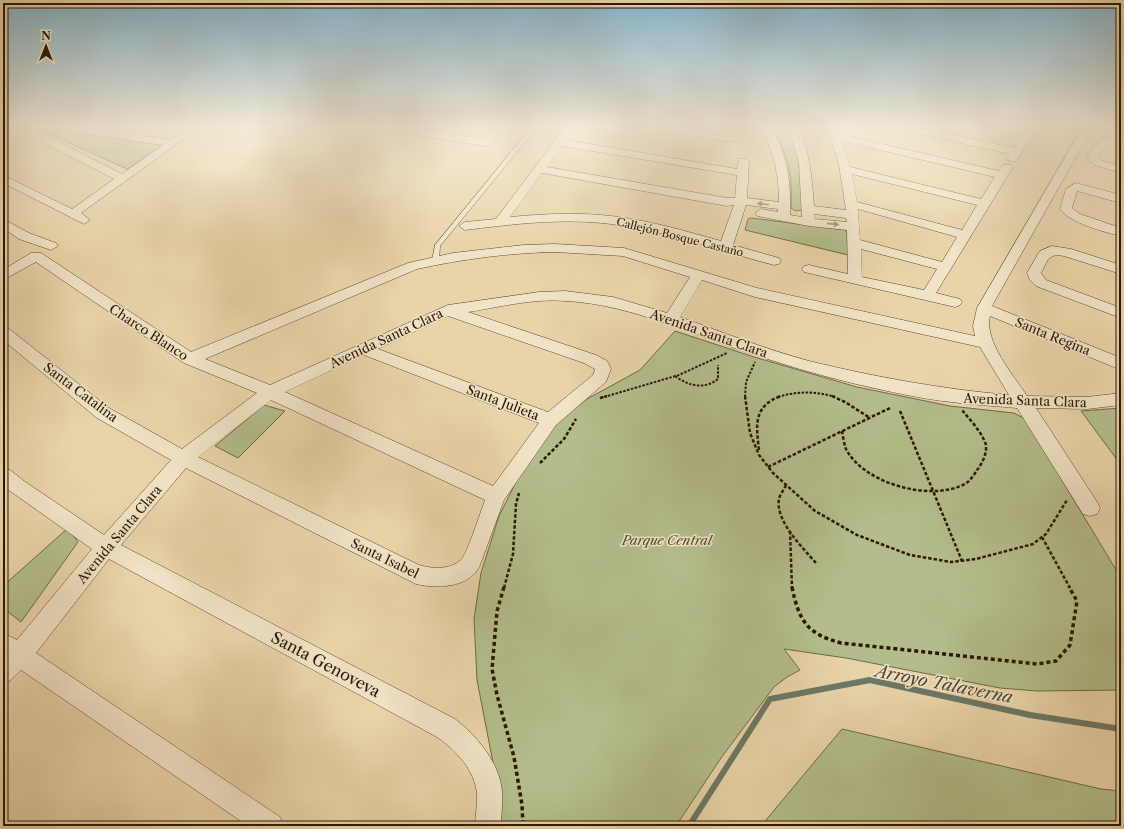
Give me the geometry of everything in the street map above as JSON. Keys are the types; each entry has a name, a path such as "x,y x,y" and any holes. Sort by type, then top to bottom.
{"street":[{"path":"100,167 121,178"},
{"path":"72,214 137,167"},
{"path":"726,247 740,205 743,167 741,167"},
{"path":"783,167 785,212"},
{"path":"807,167 809,222"},
{"path":"928,295 1007,167"},
{"path":"1065,167 984,308 980,326 985,343 1024,402 1090,508"},
{"path":"1110,167 1121,170"},
{"path":"500,222 539,169 785,212 809,222 853,215"},
{"path":"855,279 853,215 846,169 983,203"},
{"path":"3,178 84,220"},
{"path":"1121,199 1076,187 1072,189 1066,209 1076,217 1121,232"},
{"path":"808,209 853,215 965,235"},
{"name":"Callejón Bosque Castaño","path":"466,226 500,222 581,219 611,220 647,227 774,261"},
{"path":"3,223 24,236 51,246"},
{"path":"855,243 945,267"},
{"path":"190,359 413,266 453,257 524,249 579,248 624,252 755,292 985,343"},
{"path":"1121,270 1066,252 1052,250 1045,254 1034,273 1035,277 1041,283 1121,312"},
{"name":"Charco Blanco","path":"3,276 36,256 190,359 270,392"},
{"path":"809,269 955,302"},
{"path":"671,320 699,274"},
{"name":"Avenida Santa Clara","path":"3,672 12,649 184,458 270,392 448,310 525,298 579,296 613,302 808,366 912,390 950,396 1024,402 1087,403 1121,399"},
{"name":"Santa Regina","path":"984,308 1121,364"},
{"name":"Santa Julieta","path":"363,349 550,420 600,378 603,369 601,365 590,359 448,310"},
{"name":"Santa Catalina","path":"3,332 103,413 184,458"},
{"path":"270,392 496,496"},
{"name":"Santa Isabel","path":"184,458 416,574 428,578 450,576 461,573 470,566 496,496 550,420"},
{"path":"3,475 17,487 106,546"},
{"name":"Santa Genoveva","path":"106,546 446,728 459,738 474,756 489,789 488,826"},
{"path":"12,649 271,826"}],"lane":[{"path":"436,260 437,246 502,167"}],"path":[{"path":"594,401 674,376 700,366 743,345"},
{"path":"760,351 746,382 745,403 750,433 759,455 768,467 815,511 857,534 910,555 931,560 951,562 976,559 1033,544 1042,537 1061,512 1075,484"},
{"path":"674,376 683,383 699,386 706,385 718,379 718,365"},
{"path":"759,455 756,433 758,417 765,406 781,396 802,392 830,395 870,418"},
{"path":"842,431 844,446 849,453 868,471 907,489 933,492 947,491 973,480 986,452 986,444 971,421 950,396"},
{"path":"768,467 890,408"},
{"path":"900,411 962,560"},
{"path":"538,464 564,439 578,415"},
{"path":"786,485 779,500 779,511 790,531 816,563"},
{"path":"522,487 516,504 513,554 497,611 492,669 497,695 514,757 522,805 523,826"},
{"path":"790,531 789,555 793,592 799,615 817,635 841,643 1037,664 1056,661 1070,646 1077,601 1042,537"}],"green space":[{"path":"788,167 799,167 803,210 795,211 791,208 790,175"},
{"path":"751,218 845,230 847,232 848,255 745,230 748,219"},
{"name":"Parque Central","path":"675,331 754,357 857,387 950,406 1014,413 1025,419 1121,578 1121,690 1037,691 1000,688 846,658 784,649 800,670 787,677 774,687 721,758 676,826 501,826 495,773 477,680 474,619 481,573 499,516 518,478 555,423 587,399 640,370"},
{"path":"264,405 285,411 238,458 215,446"},
{"path":"1121,408 1121,465 1081,411"},
{"path":"68,528 78,542 21,622 3,608 3,586"},
{"path":"842,729 1101,789 1121,791 1121,826 761,826"}],"waterway":[{"name":"Arroyo Talaverna","path":"689,826 770,699 870,680 1030,715 1121,729"}]}
